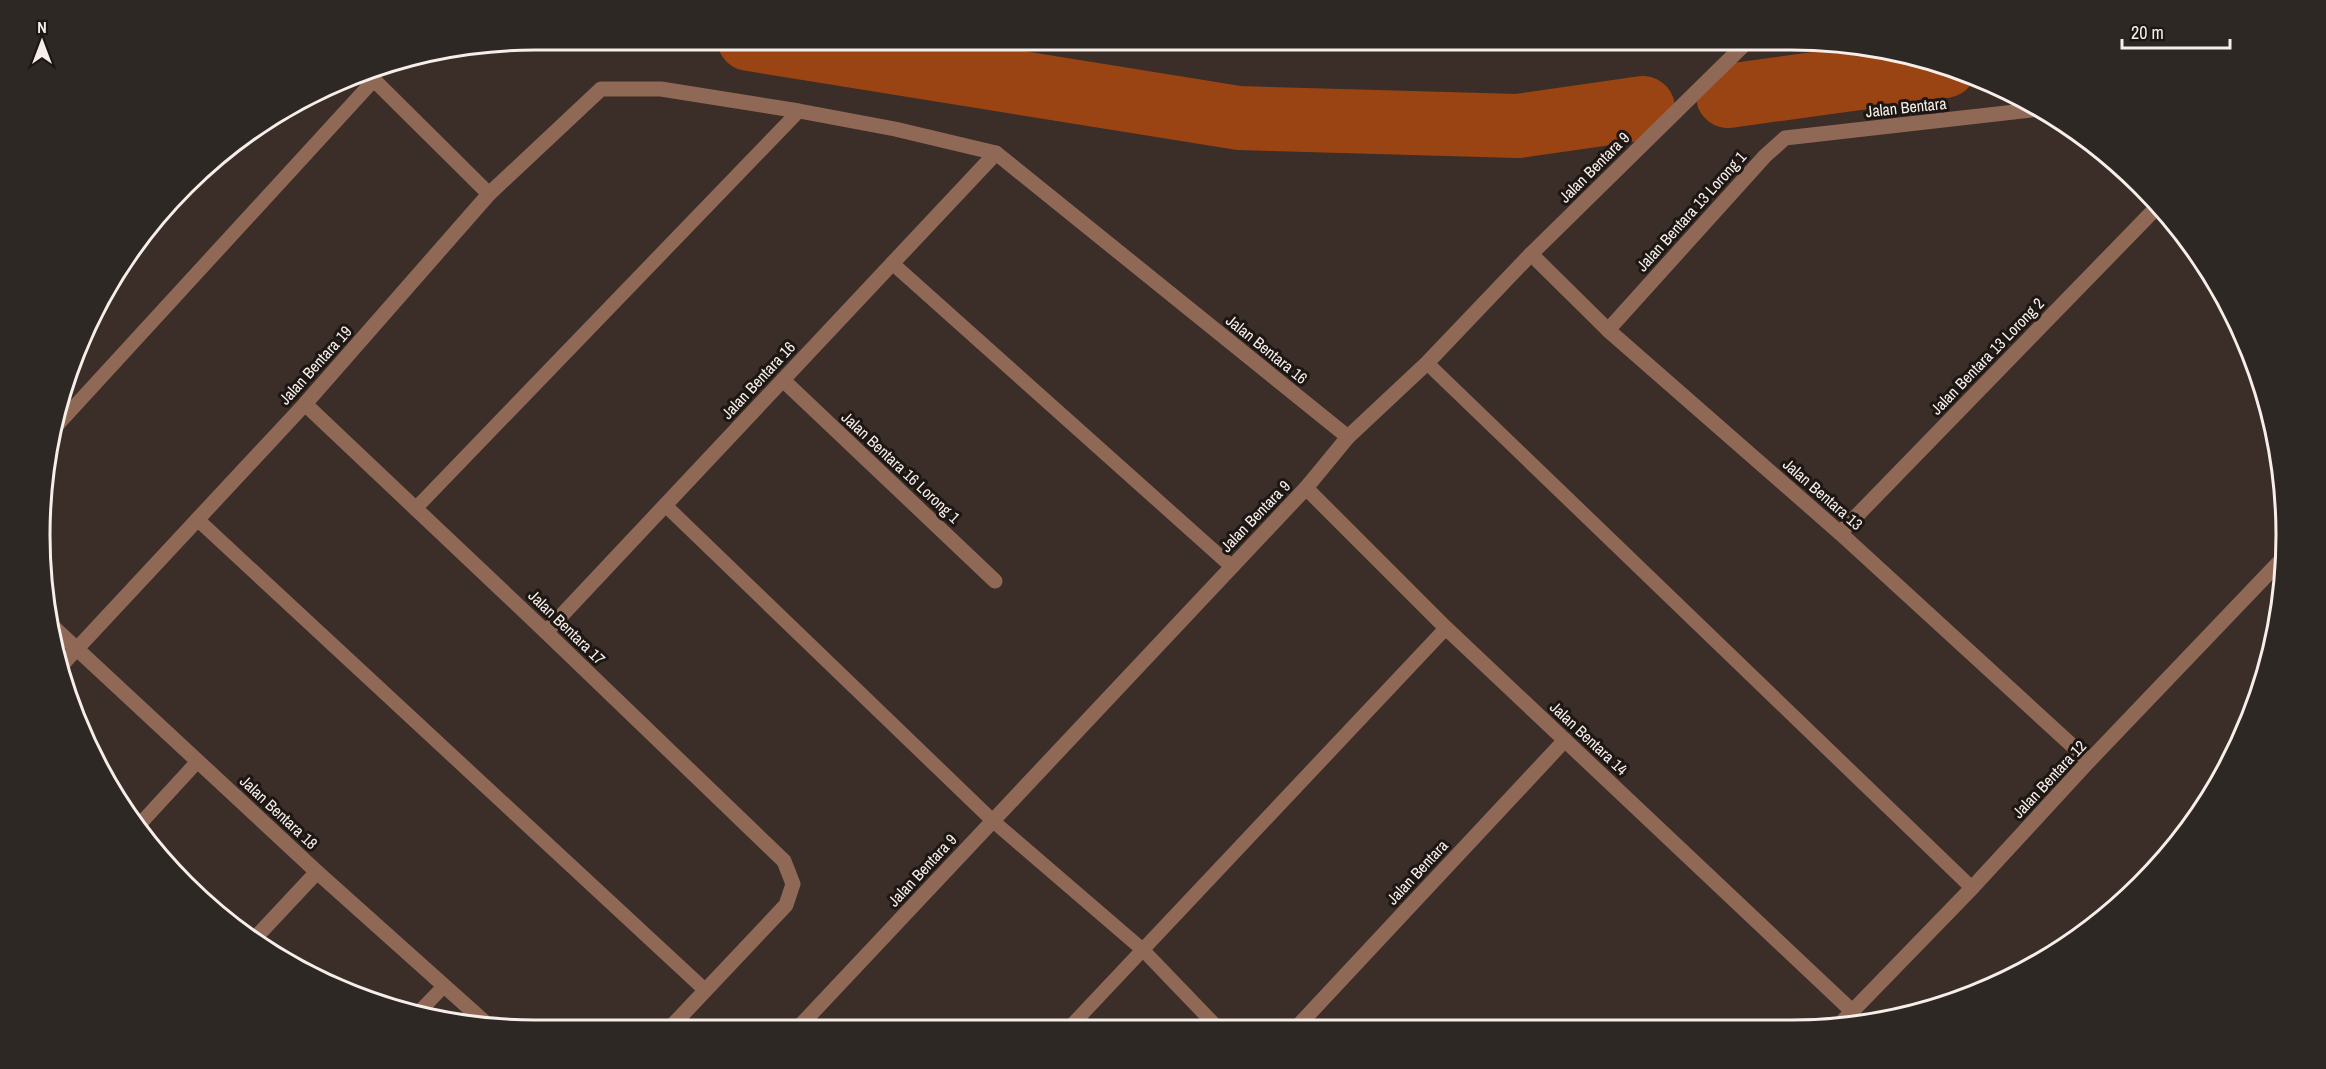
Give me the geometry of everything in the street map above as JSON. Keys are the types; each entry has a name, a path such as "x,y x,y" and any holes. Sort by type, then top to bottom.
{"street":[{"name":"Jalan Bentara 9","path":"805,1020 1306,488 1348,437 1427,363 1531,254 1739,50"},
{"path":"372,78 489,194"},
{"name":"Jalan Bentara 19","path":"66,660 305,404 489,194 601,88"},
{"name":"Jalan Bentara 16","path":"601,88 661,89 799,111 896,129 996,153 1348,437"},
{"name":"Jalan Bentara","path":"1811,135 2027,111"},
{"name":"Jalan Bentara 13 Lorong 1","path":"1608,330 1765,156 1785,138 1811,135"},
{"name":"Jalan Bentara 16","path":"546,632 996,153"},
{"name":"Jalan Bentara 13 Lorong 2","path":"1840,533 2153,212"},
{"name":"Jalan Bentara 13","path":"1531,254 1608,330 1840,533 2090,761"},
{"name":"Jalan Bentara 16 Lorong 1","path":"783,380 995,581"},
{"name":"Jalan Bentara 17","path":"305,404 784,861 793,884 786,905 705,990"},
{"name":"Jalan Bentara 14","path":"1306,488 1446,628 1851,1011"},
{"name":"Jalan Bentara 12","path":"1847,1016 1972,888 2275,567"},
{"name":"Jalan Bentara 18","path":"60,634 317,872 477,1016"},
{"name":"Jalan Bentara","path":"1303,1020 1565,740"},
{"path":"259,934 317,872"},
{"path":"677,1020 705,990"}],"lane":[{"path":"64,417 364,80"},
{"path":"415,509 799,111"},
{"path":"892,263 1231,566"},
{"path":"1427,363 1972,888"},
{"path":"665,505 993,821 1143,950 1210,1020"},
{"path":"197,519 705,990"},
{"path":"1077,1020 1446,628"},
{"path":"143,821 197,762"},
{"path":"424,1006 444,986"}],"waterway":[{"path":"817,50 1239,118 1518,126 1643,108"},
{"path":"1728,96 1926,69"}]}
